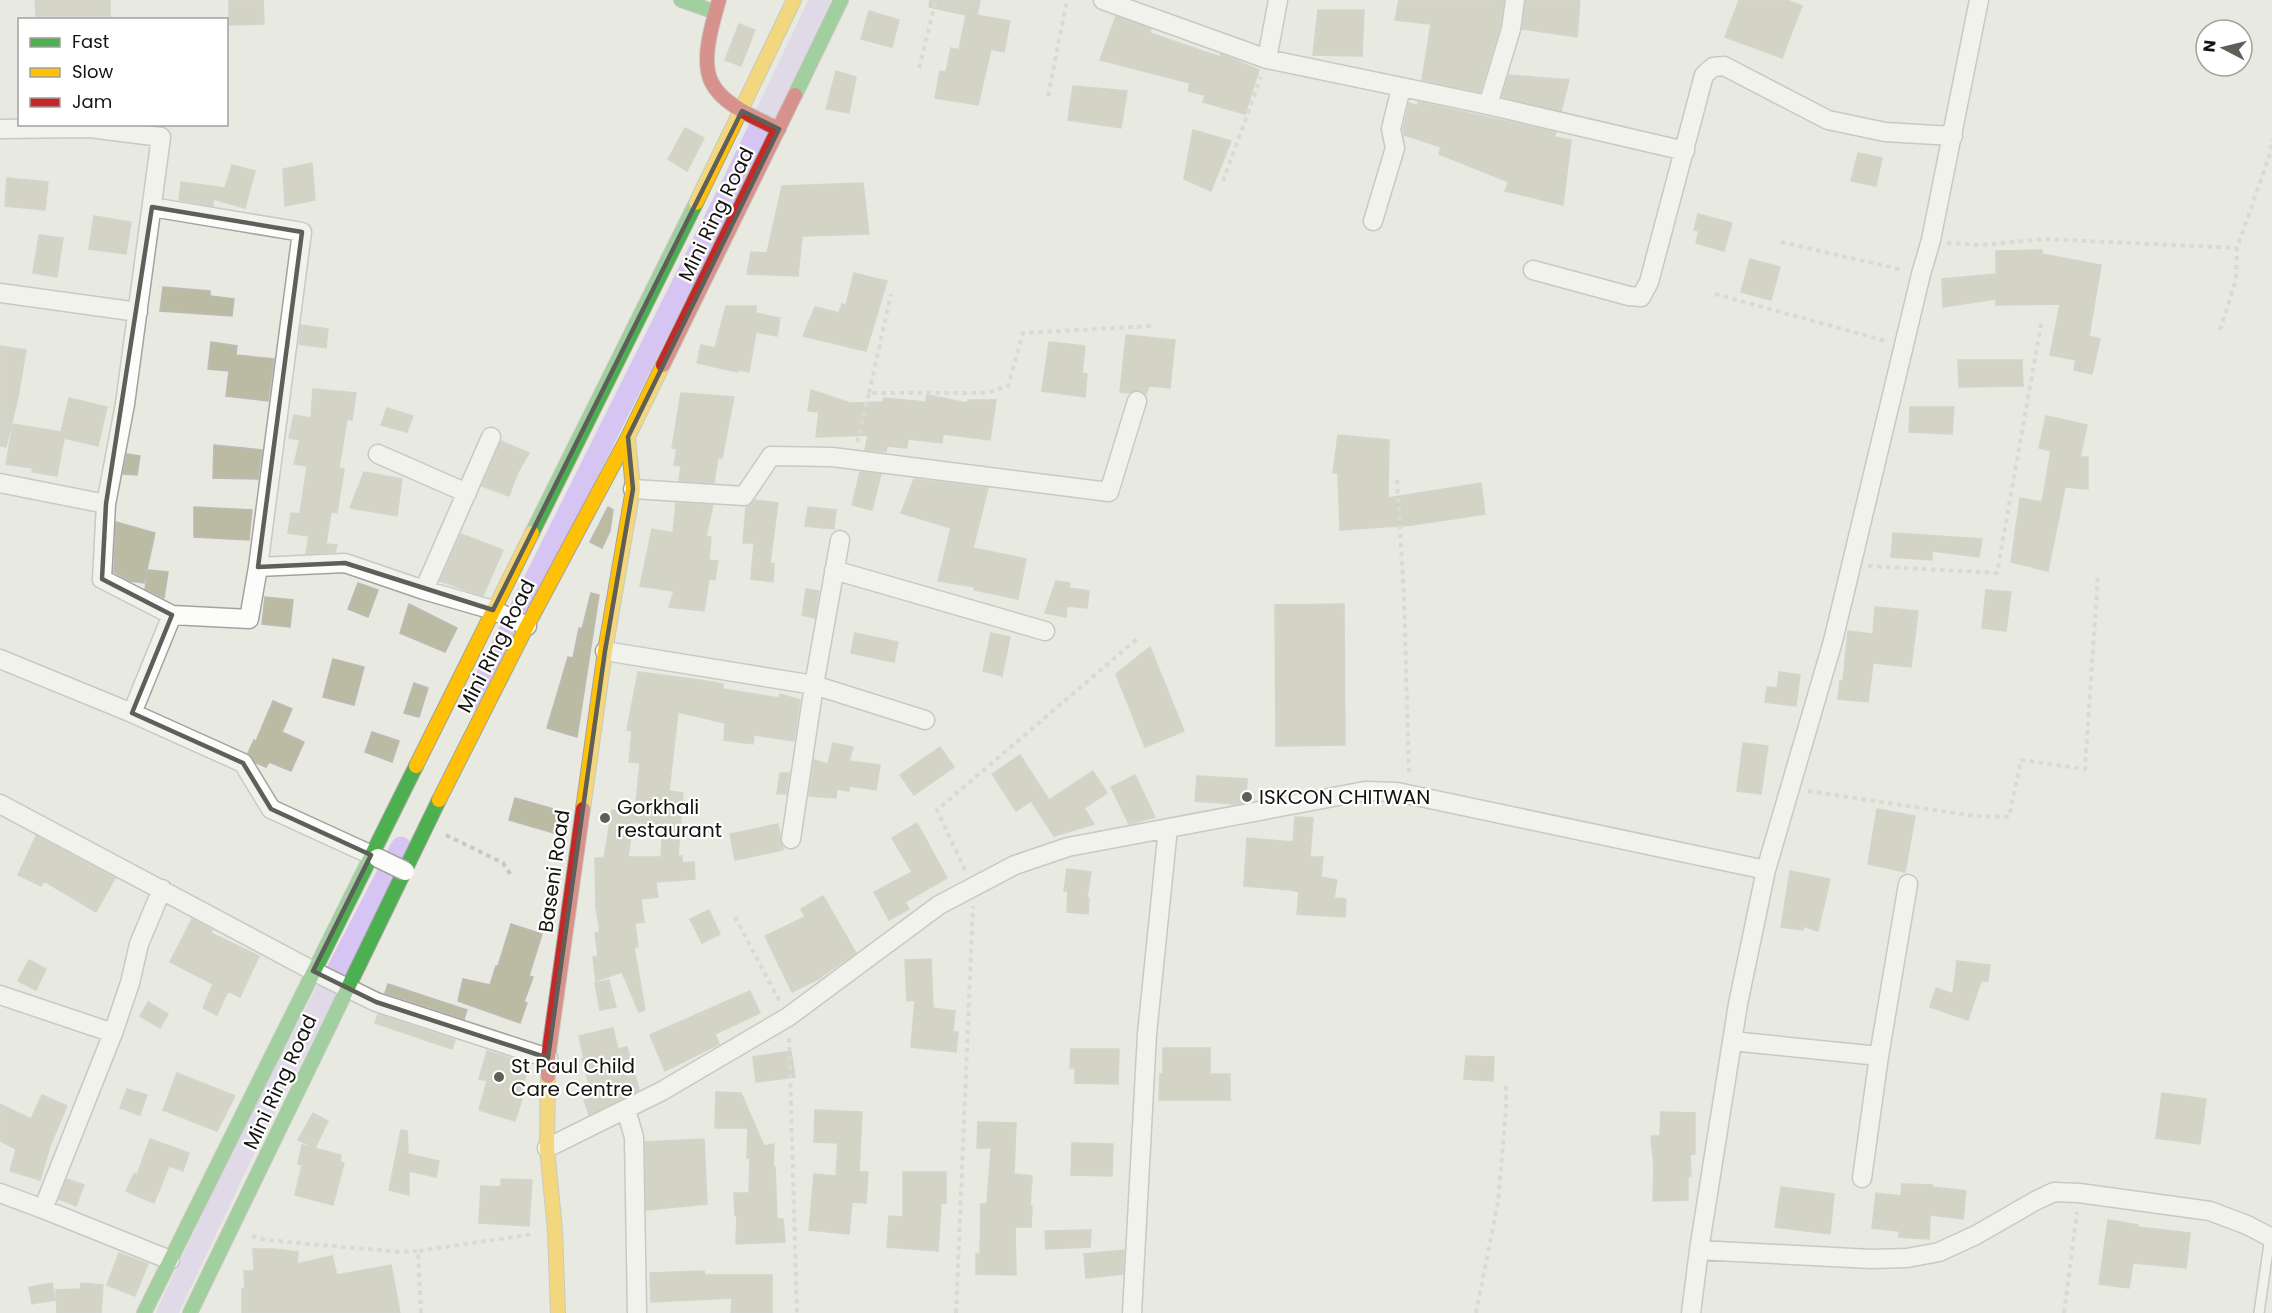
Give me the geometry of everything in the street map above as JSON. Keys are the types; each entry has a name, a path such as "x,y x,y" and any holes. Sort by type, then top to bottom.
{"street":[{"path":"681,0 717,6 706,57 709,78 718,94 748,114 779,129"},
{"path":"144,1313 748,114 794,0"},
{"name":"Mini Ring Road","path":"190,1313 231,1231 344,987 528,626 628,437 841,0"},
{"path":"1103,0 1267,59 1488,105 1685,151"},
{"path":"1267,59 1278,0"},
{"path":"1488,105 1511,29 1515,0"},
{"path":"1691,1313 1732,1041 1766,870 1852,565 1930,243 1979,0"},
{"path":"1533,270 1629,296 1641,297 1649,282 1704,75 1713,67 1724,66 1828,120 1885,132 1953,136"},
{"path":"1373,221 1395,148 1391,129 1401,88"},
{"path":"0,129 90,128 161,137 125,404 106,504 102,579 172,615 249,619 258,567 302,232 152,207"},
{"path":"0,293 138,312"},
{"path":"633,489 744,496 771,456 832,457 1108,492 1137,401"},
{"path":"424,590 491,437"},
{"name":"Baseni Road","path":"558,1313 555,1230 547,1148 548,1058 605,651 633,489 628,437"},
{"path":"378,454 467,493"},
{"path":"0,483 106,504"},
{"path":"791,839 814,685 840,540"},
{"path":"258,567 345,563 498,612 528,626"},
{"path":"834,570 1045,631"},
{"path":"132,713 172,615"},
{"path":"605,651 814,685 925,720"},
{"path":"0,659 132,713 243,763 271,809 404,872"},
{"path":"547,1148 662,1091 788,1017 939,905 1015,865 1068,847 1365,791 1397,792 1766,870"},
{"path":"0,804 316,973 376,1002 548,1058"},
{"path":"1132,1313 1147,1034 1168,828"},
{"path":"1862,1178 1879,1056 1908,884"},
{"path":"43,1209 113,1033 130,983 139,944 162,889"},
{"path":"0,995 113,1033"},
{"path":"1732,1041 1879,1056"},
{"path":"626,1110 634,1137 637,1313"},
{"path":"1699,1250 1871,1259 1907,1258 1939,1252 1976,1235 2054,1192 2079,1193 2210,1211 2247,1225 2271,1238"},
{"path":"0,1193 170,1260"}],"lane":[{"path":"2259,1313 2271,1238"}],"path":[{"path":"919,68 936,0"},
{"path":"1048,96 1067,0"},
{"path":"1223,181 1267,59"},
{"path":"2220,330 2236,280 2237,248 2270,154 2272,139"},
{"path":"1930,243 1980,245 2045,239 2237,248"},
{"path":"1781,242 1921,274"},
{"path":"853,460 891,294"},
{"path":"1715,294 1904,346"},
{"path":"1852,565 1997,573 2042,319"},
{"path":"869,393 987,393 1008,386 1023,333 1151,326"},
{"path":"1397,480 1404,595 1410,795"},
{"path":"1790,789 1974,816 2009,817 2021,760 2085,770 2098,574"},
{"path":"956,1313 973,888 937,810 1137,639"},
{"path":"427,824 503,863 511,874"},
{"path":"735,917 788,1017 797,1313"},
{"path":"1476,1313 1498,1202 1506,1111 1506,1084"},
{"path":"2064,1313 2079,1193"},
{"path":"231,1231 266,1240 401,1252 555,1230"},
{"path":"418,1251 421,1313"}],"highlighted area":[{"path":"742,111 779,129 628,437 633,489 605,651 548,1058 376,1002 313,971 371,855 271,809 243,763 132,713 172,615 102,579 106,504 152,207 302,232 258,567 345,563 493,610"}],"building":[{"path":"35,0 110,0 110,16 36,16"},
{"path":"229,0 263,0 264,24 229,25"},
{"path":"930,0 980,0 977,15 1010,21 1004,52 991,49 978,105 935,98 940,71 946,72 951,48 959,50 966,15 929,7"},
{"path":"1399,0 1504,0 1500,27 1480,92 1422,80 1431,24 1395,20"},
{"path":"1526,0 1580,0 1577,37 1522,29"},
{"path":"1739,0 1787,0 1802,6 1782,58 1725,37"},
{"path":"1318,10 1364,10 1362,56 1313,55"},
{"path":"869,11 899,20 892,47 861,39"},
{"path":"1116,16 1151,29 1150,33 1220,57 1221,54 1259,70 1245,114 1203,102 1205,95 1188,91 1190,83 1100,60"},
{"path":"739,24 755,30 741,66 725,60"},
{"path":"836,71 856,77 849,113 826,109"},
{"path":"1509,75 1569,80 1561,111 1502,97"},
{"path":"1073,86 1127,91 1121,128 1068,120"},
{"path":"1418,102 1556,132 1554,137 1571,140 1563,205 1505,191 1509,182 1439,154 1441,147 1404,135 1403,129 1409,103 1418,106"},
{"path":"685,128 704,138 687,171 668,159"},
{"path":"1193,130 1231,141 1211,191 1184,179"},
{"path":"1858,153 1882,158 1876,186 1851,181"},
{"path":"312,163 315,200 285,206 283,169"},
{"path":"232,165 255,171 245,208 213,199 213,206 179,200 181,182 225,188"},
{"path":"7,178 48,182 45,210 5,206"},
{"path":"863,183 869,234 802,236 798,276 747,274 751,252 767,253 782,186"},
{"path":"1698,214 1732,223 1724,251 1696,243 1699,231 1694,230"},
{"path":"94,216 131,222 126,254 89,249"},
{"path":"39,235 63,238 57,277 33,273"},
{"path":"2042,250 2042,254 2101,265 2089,336 2100,339 2092,374 2074,370 2076,360 2050,355 2060,304 1996,305 1996,299 1943,307 1942,279 1996,274 1996,251"},
{"path":"1750,259 1780,267 1771,300 1741,292"},
{"path":"854,273 887,281 866,351 803,336 815,307 839,313 842,304 846,305"},
{"path":"163,287 210,291 210,296 234,299 232,316 160,311"},
{"path":"726,306 756,306 756,313 780,318 777,336 756,332 749,372 738,370 738,372 697,363 701,345 715,348"},
{"path":"301,325 328,329 326,348 299,344"},
{"path":"1126,335 1175,340 1170,388 1149,386 1146,394 1140,390 1129,393 1120,392"},
{"path":"211,342 237,346 236,355 274,359 268,401 226,396 229,371 208,369"},
{"path":"1049,342 1085,346 1082,373 1087,374 1085,397 1042,391"},
{"path":"0,346 26,350 6,447 0,446"},
{"path":"1958,360 2022,360 2023,386 1959,387"},
{"path":"313,389 356,393 352,420 347,419 339,468 344,469 337,513 331,512 326,544 337,545 335,552 306,554 309,536 288,533 291,513 300,514 307,466 294,464 300,440 289,438 294,415 311,418"},
{"path":"811,390 850,403 883,402 884,398 926,402 927,395 967,403 968,400 996,400 990,440 943,434 942,443 908,439 907,448 887,446 886,452 865,450 868,435 816,437 819,412 808,411"},
{"path":"681,393 734,397 722,458 718,458 714,483 679,481 681,466 674,465 677,449 672,448"},
{"path":"69,398 107,407 98,446 64,438 57,476 32,472 33,468 6,464 13,424 61,432"},
{"path":"1910,407 1954,407 1952,434 1909,432"},
{"path":"387,408 413,416 407,432 381,425"},
{"path":"2046,416 2087,425 2080,457 2088,457 2088,489 2065,487 2048,571 2011,562 2020,498 2042,502 2051,451 2039,448"},
{"path":"1338,435 1389,440 1388,498 1481,483 1485,514 1412,525 1340,530 1338,473 1333,473"},
{"path":"501,441 529,453 517,474 509,496 482,486"},
{"path":"214,445 262,450 258,479 213,478"},
{"path":"127,454 140,456 137,475 123,474"},
{"path":"364,472 402,479 397,516 350,508"},
{"path":"860,472 881,474 872,510 852,505"},
{"path":"914,479 988,488 973,548 1026,559 1018,599 974,590 975,587 938,581 951,528 901,513"},
{"path":"755,500 778,503 770,563 774,564 773,582 751,579 754,543 743,543 746,507"},
{"path":"676,503 713,505 706,536 711,537 709,560 718,561 715,580 709,579 704,611 669,607 674,591 640,586 652,529 673,533"},
{"path":"194,507 252,510 249,540 194,537"},
{"path":"608,507 613,510 610,531 602,548 590,542"},
{"path":"808,507 836,510 834,529 805,526"},
{"path":"116,522 155,533 144,583 130,581 114,572"},
{"path":"1893,533 1982,539 1979,557 1932,551 1932,560 1891,557"},
{"path":"461,534 503,550 483,596 440,581"},
{"path":"148,570 168,572 164,598 145,589"},
{"path":"1056,581 1070,583 1069,588 1089,591 1087,608 1067,606 1066,617 1045,613"},
{"path":"358,583 378,590 368,617 348,609"},
{"path":"806,589 819,591 815,618 802,615"},
{"path":"1986,590 2011,592 2006,631 1982,628"},
{"path":"591,593 599,595 577,737 547,728 568,657 573,658 579,628 582,629"},
{"path":"265,597 293,600 290,627 262,624"},
{"path":"409,604 457,628 445,652 400,633"},
{"path":"1344,604 1345,745 1276,746 1275,605"},
{"path":"1875,607 1918,611 1911,667 1873,663 1868,702 1838,699 1840,681 1843,681 1848,631 1873,634"},
{"path":"855,633 898,642 894,662 851,653"},
{"path":"991,633 1010,637 1002,676 983,671"},
{"path":"1150,647 1184,731 1145,747 1116,674"},
{"path":"333,659 364,667 354,705 323,697"},
{"path":"638,672 700,680 723,684 723,689 779,698 780,694 800,700 794,741 754,735 753,744 724,740 725,723 678,712 669,791 683,793 678,856 682,856 682,863 694,862 695,879 656,882 658,897 641,899 644,922 635,923 638,947 634,947 645,1010 639,1012 622,972 596,981 593,957 598,956 595,933 600,932 596,907 595,858 604,858 612,810 634,813 628,857 661,857 663,826 634,822 640,763 629,762 632,731 627,730"},
{"path":"1779,672 1800,675 1796,706 1765,702 1767,687 1777,688"},
{"path":"414,683 428,688 419,717 404,713"},
{"path":"273,701 292,709 282,732 304,742 291,771 269,762 266,767 256,763 248,753 254,740 256,741"},
{"path":"372,732 399,741 392,762 365,752"},
{"path":"833,743 853,747 849,761 880,765 876,790 849,786 849,791 837,789 836,798 809,796 814,760 828,764"},
{"path":"1743,743 1768,746 1761,794 1737,791"},
{"path":"940,747 954,767 914,795 900,775"},
{"path":"1020,755 1049,800 1093,771 1107,793 1084,808 1094,824 1054,836 1031,801 1016,811 992,774"},
{"path":"780,773 789,773 786,794 777,794"},
{"path":"1135,775 1155,817 1129,824 1111,787"},
{"path":"1197,776 1247,779 1246,802 1234,804 1195,801"},
{"path":"515,798 561,811 554,833 509,820"},
{"path":"1877,809 1915,816 1905,872 1868,864"},
{"path":"1295,817 1313,818 1310,857 1323,857 1321,877 1337,880 1334,898 1346,899 1345,917 1297,914 1299,892 1244,886 1247,838 1293,842"},
{"path":"917,823 947,878 905,902 909,909 889,920 874,892 912,872 892,838"},
{"path":"778,824 783,850 735,860 730,834"},
{"path":"36,836 115,878 96,912 44,881 41,886 18,875"},
{"path":"1067,869 1091,872 1087,897 1089,898 1088,914 1067,912 1068,891 1064,891"},
{"path":"1790,871 1830,879 1818,931 1803,926 1803,930 1781,927"},
{"path":"823,896 856,953 822,977 792,992 765,936 805,917 801,909"},
{"path":"709,910 720,934 702,943 690,919"},
{"path":"192,919 212,930 211,933 259,956 240,997 228,991 217,1015 203,1008 213,984 170,962"},
{"path":"511,924 542,934 529,976 533,977 524,1002 527,1003 520,1023 458,1001 463,979 490,985"},
{"path":"931,959 933,1008 955,1011 953,1032 958,1032 956,1052 911,1047 915,1000 907,1001 905,960"},
{"path":"29,960 46,969 36,990 18,981"},
{"path":"1957,961 1990,965 1988,981 1981,981 1968,1020 1930,1007 1936,988 1953,994"},
{"path":"609,980 616,1007 600,1010 595,983"},
{"path":"388,984 467,1010 464,1019 385,993"},
{"path":"750,991 760,1013 715,1034 719,1044 665,1071 650,1035"},
{"path":"148,1002 168,1014 160,1028 140,1016"},
{"path":"378,1014 455,1040 452,1049 375,1023"},
{"path":"613,1028 618,1049 627,1047 639,1090 589,1115 584,1100 593,1097 582,1059 584,1059 579,1036"},
{"path":"1163,1048 1210,1048 1210,1074 1230,1074 1230,1100 1159,1100 1160,1074 1163,1074"},
{"path":"1071,1049 1119,1049 1118,1084 1075,1083 1075,1068 1070,1068"},
{"path":"487,1051 529,1064 515,1121 479,1110 487,1081 479,1079"},
{"path":"791,1051 795,1077 756,1082 753,1057"},
{"path":"1466,1056 1494,1057 1493,1081 1464,1079"},
{"path":"177,1073 235,1096 217,1131 163,1110"},
{"path":"127,1089 147,1095 140,1115 120,1108"},
{"path":"716,1092 741,1093 764,1146 774,1144 773,1167 775,1167 777,1219 783,1219 785,1242 736,1244 737,1215 735,1215 734,1193 749,1193 748,1128 715,1128"},
{"path":"2162,1093 2206,1099 2200,1144 2156,1138"},
{"path":"42,1095 67,1106 50,1146 40,1180 10,1171 16,1149 0,1141 0,1104 31,1119"},
{"path":"815,1110 862,1112 859,1172 868,1172 866,1203 852,1202 849,1234 809,1230 814,1174 836,1176 838,1143 814,1142"},
{"path":"1661,1112 1695,1113 1695,1154 1690,1155 1691,1176 1688,1176 1688,1200 1653,1201 1654,1166 1651,1136 1660,1136"},
{"path":"313,1113 328,1121 315,1148 298,1140"},
{"path":"978,1122 1016,1123 1014,1174 1032,1176 1031,1227 1015,1227 1016,1275 976,1274 976,1254 980,1254 981,1204 987,1204 991,1148 977,1148"},
{"path":"401,1130 407,1131 408,1154 439,1161 436,1177 409,1171 409,1195 389,1190"},
{"path":"150,1139 189,1153 183,1171 169,1166 154,1203 126,1191 134,1174 137,1175"},
{"path":"704,1139 707,1204 646,1210 645,1142"},
{"path":"1072,1143 1113,1144 1112,1176 1071,1175"},
{"path":"302,1145 341,1155 340,1162 344,1163 333,1205 295,1195 302,1165 298,1164"},
{"path":"903,1172 946,1172 946,1203 941,1203 938,1251 887,1247 889,1216 903,1217"},
{"path":"67,1179 84,1185 76,1206 59,1199"},
{"path":"501,1179 532,1180 529,1226 479,1223 481,1186 501,1187"},
{"path":"1902,1184 1932,1185 1932,1187 1966,1191 1963,1219 1930,1215 1929,1239 1899,1237 1899,1231 1872,1228 1876,1193 1901,1196"},
{"path":"1781,1187 1834,1194 1830,1234 1775,1227"},
{"path":"2108,1220 2138,1225 2138,1227 2190,1233 2186,1268 2133,1263 2129,1288 2099,1284"},
{"path":"1091,1230 1090,1247 1046,1249 1045,1231"},
{"path":"253,1249 298,1252 297,1264 332,1256 337,1275 391,1265 400,1313 242,1313 242,1289 245,1289 244,1271 254,1271"},
{"path":"1124,1250 1123,1274 1086,1278 1084,1254"},
{"path":"119,1253 148,1264 135,1296 107,1285"},
{"path":"704,1271 705,1275 772,1275 772,1313 731,1313 732,1298 651,1302 650,1273"},
{"path":"52,1283 55,1300 32,1304 29,1287"},
{"path":"81,1283 103,1285 101,1313 57,1313 56,1290 80,1289"}],"waterway":[{"path":"475,699 734,180 820,0"},
{"path":"167,1313 250,1138 401,847"}],"traffic: fast":[{"path":"681,0 715,12"},
{"path":"795,95 841,0"},
{"path":"532,533 696,203"},
{"path":"144,1313 416,766"},
{"path":"190,1313 439,800"}],"traffic: slow":[{"path":"696,203 794,0"},
{"path":"439,800 527,626 628,437 663,365"},
{"path":"583,809 605,651 633,489 628,437"},
{"path":"416,766 532,533"},
{"path":"548,1076 547,1148 555,1230 558,1313"}],"traffic: jam":[{"path":"719,0 708,50 707,67 712,82 720,95 734,106 779,129"},
{"path":"663,365 795,95"},
{"path":"548,1076 548,1058 583,809"}],"place":[{"name":"ISKCON CHITWAN","path":"1247,797"},
{"name":"Gorkhali restaurant","path":"605,818"},
{"name":"St Paul Child Care Centre","path":"499,1077"}]}
